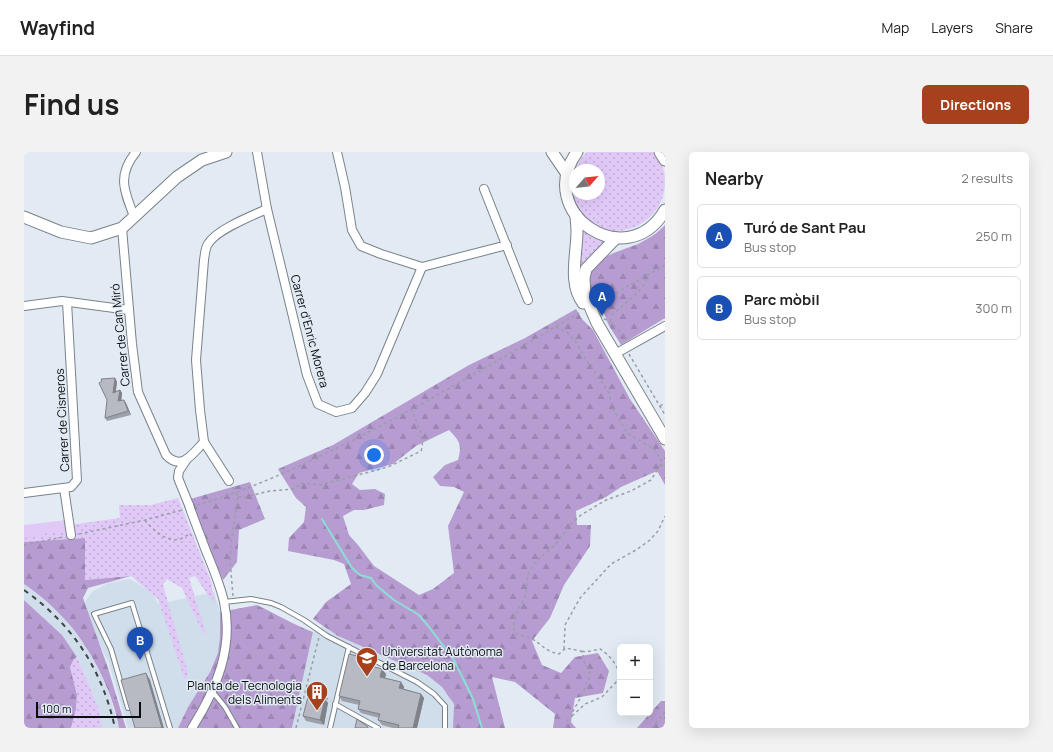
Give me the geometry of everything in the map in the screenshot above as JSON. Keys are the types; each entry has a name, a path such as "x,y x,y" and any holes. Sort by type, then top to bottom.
{"street":[{"path":"134,216 124,189 123,178 127,166 136,152"},
{"path":"24,217 61,232 91,238 122,228 177,177 202,160 226,152"},
{"name":"Carrer d'Enric Morera","path":"257,152 267,209 307,375 318,404 336,412 352,408 365,393 377,374 422,267"},
{"path":"337,152 345,187 352,230 361,246 422,267 507,245"},
{"path":"552,152 567,174"},
{"path":"577,152 571,162 567,174 567,193 571,207 584,225 603,235 616,238 633,236 646,230 657,221 665,210"},
{"path":"484,189 528,300"},
{"path":"229,481 204,442 196,360 204,260 208,245 233,224 267,209"},
{"path":"576,215 577,231 575,280 580,298 593,316 665,439"},
{"name":"Carrer de Can Miró","path":"122,228 138,392 166,455 176,462 182,462 188,458"},
{"path":"593,316 585,296 584,278 586,269 616,238"},
{"path":"24,306 67,302 129,310"},
{"name":"Carrer de Cisneros","path":"24,493 71,488 77,480 67,302"},
{"path":"614,354 665,326"},
{"path":"192,728 212,691 222,666 226,647 227,625 227,602 197,536 190,507 178,478 180,468 204,442"},
{"path":"64,488 71,535"}],"lane":[{"path":"227,602 251,599 271,603 281,607 320,630 327,636 417,682 434,694 445,706 444,728"},
{"path":"128,708 111,649 94,614 132,603 170,728"},
{"path":"330,728 349,647"},
{"path":"212,691 225,707 236,728"},
{"path":"335,704 378,728"}],"path":[{"path":"600,302 665,265"},
{"path":"625,336 610,321 612,315 636,294 646,282 646,276"},
{"path":"24,545 145,520 223,498 293,470 454,387 580,313"},
{"path":"556,327 567,332 576,342 586,360 609,393 612,407 627,433 654,449 665,469"},
{"path":"629,355 665,415"},
{"path":"660,406 665,403"},
{"path":"238,497 248,497 253,494 270,491 294,489 302,483 320,484 388,467 421,452 421,432 411,409"},
{"path":"566,728 568,719 585,704 602,697 620,678 616,667 605,651 600,649 586,652 566,648 559,654 545,649 529,637 514,633 514,617 526,595 528,574 535,562 556,544 570,525 606,500 631,491 651,480 661,464"},
{"path":"227,602 233,597 230,560 231,542 238,497 236,492"},
{"path":"564,649 565,625 580,598 611,564 650,540 658,531 665,516"},
{"path":"145,520 152,530 164,537 179,540 189,534 197,536"},
{"path":"296,728 320,630"},
{"path":"572,716 573,710 582,696 590,676 581,651"},
{"path":"306,687 335,704"},
{"path":"652,728 665,712"}],"shaded area":[{"path":"587,152 653,152 661,162 665,178 664,191 657,208 645,221 638,226 629,229 615,232 606,231 590,223 579,212 575,200 605,200 605,164 578,164"},
{"path":"582,230 593,238 604,241 590,257 579,275"},
{"path":"178,498 211,581 215,605 195,576 189,578 206,633 203,633 182,588 167,579 163,585 188,673 185,680 158,599 131,576 85,580 85,538 24,542 24,525 69,525 120,518 119,505 151,505"},
{"path":"67,520 69,529 24,538 24,525"},
{"path":"130,579 150,591 158,604 214,592 220,612 218,653 210,672 188,707 178,728 128,728 109,663 87,621 84,603 92,592 108,583"},
{"path":"24,584 55,609 85,645 107,686 119,728 102,728 99,709 77,657 62,635 24,600"},
{"name":"Universitat Autònoma de Barcelona","path":"323,626 338,636 427,675 442,687 454,704 453,728 292,728 313,632"},
{"path":"77,657 99,709 102,728 71,728 76,709 77,695 70,667 74,659"}],"green space":[{"path":"665,225 665,318 621,345 591,292 588,276 598,262 606,257 640,243 656,233"},
{"path":"576,309 582,319 593,330 630,399 665,451 665,485 657,471 621,487 606,497 576,511 577,525 591,525 590,546 564,585 550,618 532,641 542,665 561,673 575,657 598,653 609,671 603,693 575,698 571,722 576,728 553,728 555,714 515,682 492,677 505,728 453,728 454,704 442,687 427,675 338,636 313,619 326,602 351,584 344,564 334,560 288,551 289,538 304,522 306,507 296,498 278,469 333,445 469,365 525,338","holes":["449,430 458,440 460,447 458,460 445,465 433,477 440,486 454,487 464,492 448,526 454,573 433,589 419,595 374,566 349,535 343,516 354,510 364,510 384,505 385,494 375,489 360,490 352,484 359,473 393,464 416,446"]},
{"path":"250,482 265,519 239,530 237,562 223,580 190,499"},
{"path":"85,538 85,580 131,576 88,588 83,598 108,668 126,728 119,728 107,687 93,659 77,634 53,607 24,584 24,542"},
{"path":"24,600 62,635 77,657 74,659 70,667 77,695 76,709 71,728 24,728"},
{"path":"257,605 313,632 292,728 178,728 188,707 210,672 218,653 220,612"},
{"path":"661,701 665,701 665,728 637,728 648,716 653,716 653,710"}],"building":[{"path":"115,378 113,393 120,390 118,401 124,400 128,411 105,418 107,400 99,383 102,381 101,379"},
{"path":"349,654 361,657 360,663 382,669 380,677 401,682 399,688 421,694 413,728 398,728 399,725 378,720 380,714 358,709 360,701 339,696"},
{"path":"146,673 162,728 135,728 121,680"},
{"name":"Planta de Tecnologia dels Aliments","path":"310,689 325,699 320,720 303,716"},
{"path":"357,719 368,727 368,728 355,728"}],"waterway":[{"path":"322,519 352,568 360,575 371,578 376,585 394,600 419,615 429,627 454,660 473,699 482,728"}],"railway":[{"path":"24,590 57,618 71,633 83,650 102,686 115,728"}],"place":[{"name":"Turó de Sant Pau","path":"602,316"},
{"name":"Parc mòbil","path":"140,660"},
{"name":"Universitat Autònoma de Barcelona","path":"367,678"},
{"name":"Planta de Tecnologia dels Aliments","path":"317,712"}]}
